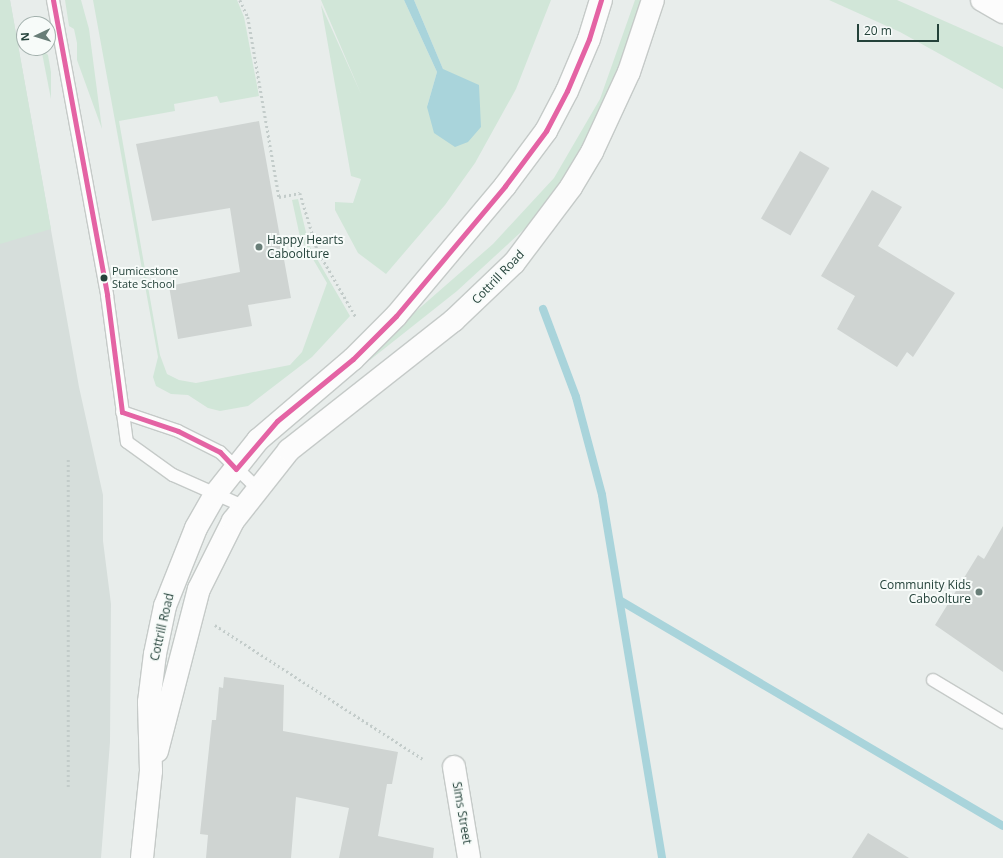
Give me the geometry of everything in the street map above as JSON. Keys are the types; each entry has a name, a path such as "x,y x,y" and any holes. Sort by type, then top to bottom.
{"street":[{"name":"Cottrill Road","path":"142,858 151,771 149,702 165,606 193,535 216,494 258,440 277,421 353,359 396,316 505,186 546,130 567,91 589,38 601,0"},
{"name":"Cottrill Road","path":"151,771 199,589 208,566 243,506 288,450 453,321 514,262 571,188 592,152 629,72 653,0"},
{"path":"982,0 1003,12"},
{"name":"Sims Street","path":"454,767 469,858"}],"lane":[{"path":"53,0 107,295 127,442 173,475 243,506"},
{"path":"122,412 149,420 199,441 220,452 257,488"},
{"path":"933,680 1003,722"}],"path":[{"path":"240,0 248,17 279,197 300,193 317,249 356,317"},
{"path":"68,459 68,788"},
{"path":"211,623 423,759"}],"shaded area":[{"path":"0,0 10,0 16,34 16,56 20,56 79,387 103,495 103,541 111,604 110,742 101,858 0,858"}],"green space":[{"path":"0,0 10,0 16,34 16,56 20,56 51,229 0,244"},
{"path":"65,0 81,0 89,29 102,129 77,60 77,43 74,29 69,26"},
{"path":"93,0 237,0 244,17 259,96 220,103 217,96 174,104 175,111 119,121 160,355 167,374 179,380 196,383 290,365 302,352 327,283 300,237 292,200 298,199 309,245 350,316 312,357 248,406 220,411 208,408 188,395 171,394 156,386 153,377 158,357"},
{"path":"321,0 404,0 437,72 427,107 443,69 414,0 551,0 516,89 475,163 445,205 386,274 358,253 335,210 335,202 353,203 361,179 351,176 321,5 361,94"},
{"path":"635,0 644,0 627,58 592,137 545,210 457,291 370,360 366,355 493,244 554,178 600,99"},
{"path":"829,0 897,0 1003,47 1003,89 900,32"},
{"path":"43,56 48,56 51,72 51,99"}],"water":[{"path":"404,0 414,0 443,69 479,85 481,127 468,142 455,147 434,133 427,107 437,72"}],"building":[{"name":"Happy Hearts Caboolture","path":"259,121 291,298 248,305 252,326 178,339 169,286 240,272 230,208 152,221 136,144"},
{"path":"800,151 829,168 790,236 761,219"},
{"path":"872,190 902,207 878,246 955,293 913,357 907,352 897,367 837,329 855,296 821,276"},
{"name":"Community Kids Caboolture","path":"1003,526 1003,672 935,625 978,555 984,559"},
{"path":"224,677 284,685 283,731 398,752 392,784 387,784 378,836 434,848 433,858 339,858 349,808 296,797 291,858 206,858 208,835 200,834 212,720 216,720 219,687 223,688"},
{"path":"868,833 909,858 852,858"}],"waterway":[{"path":"543,309 576,397 602,495 662,858"},
{"path":"621,601 1003,826"}],"transit line":[{"path":"53,0 107,295 122,412 178,431 220,452 236,469 277,421 353,359 396,316 505,186 546,131 567,91 589,39 601,0"}],"place":[{"name":"Happy Hearts Caboolture","path":"259,247"},
{"name":"Pumicestone State School","path":"104,278"},
{"name":"Community Kids Caboolture","path":"979,592"}]}
